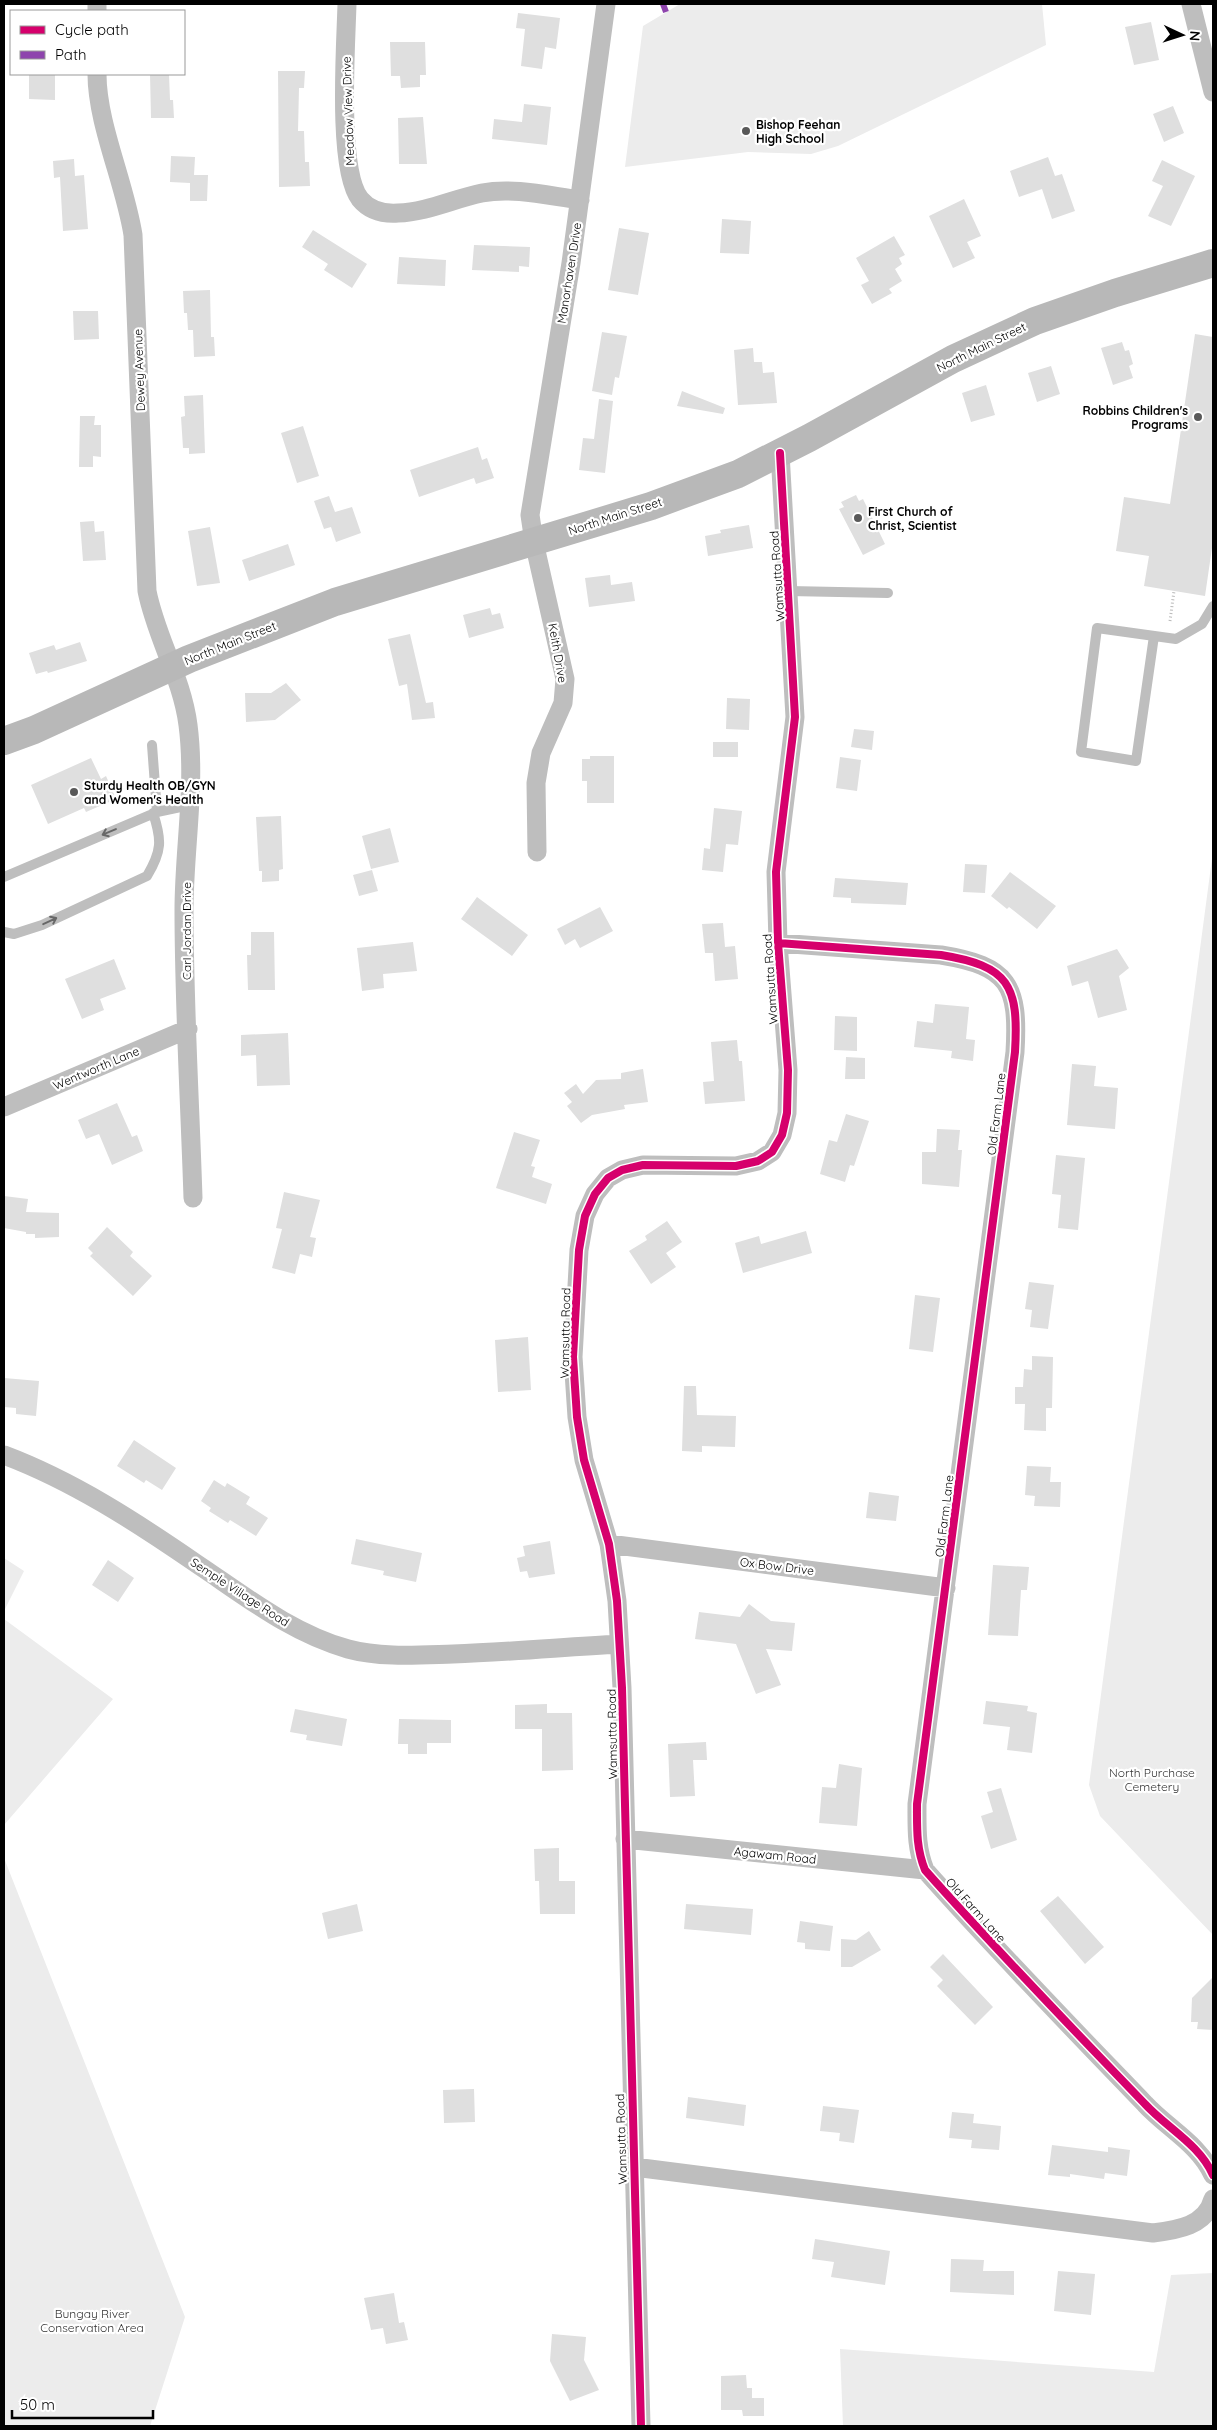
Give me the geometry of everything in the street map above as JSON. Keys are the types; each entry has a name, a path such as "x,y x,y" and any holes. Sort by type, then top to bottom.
{"main road":[{"name":"North Main Street","path":"4,741 34,730 172,667 335,602 660,502 738,474 953,359 1035,321 1115,293 1213,263"}],"street":[{"name":"Meadow View Drive","path":"347,4 345,80 347,150 354,188 359,198 369,207 382,212 415,212 484,193 506,191 580,200"},
{"name":"Manorhaven Drive","path":"534,542 530,515 580,200 606,4"},
{"path":"1191,4 1213,92"},
{"name":"Dewey Avenue","path":"97,75 104,118 128,205 133,235 145,566 151,614 172,667"},
{"name":"Wamsutta Road","path":"641,2426 617,1601 609,1544 584,1460 577,1417 573,1357 579,1250 585,1216 595,1194 622,1170 643,1165 736,1166 758,1161 772,1152 782,1135 789,1092 778,943 776,872 795,717 780,453"},
{"name":"Keith Drive","path":"534,542 565,679 563,703 541,753 536,783 537,852"},
{"name":"Carl Jordan Drive","path":"172,667 182,692 188,726 190,804 184,909 193,1198"},
{"name":"Old Farm Lane","path":"778,943 941,955 965,959 984,964 998,973 1009,990 1017,1025 1015,1052 917,1804 916,1832 919,1853 925,1870 999,1951 1149,2108 1207,2162 1213,2174"},
{"name":"Wentworth Lane","path":"4,1107 188,1029"},
{"name":"Semple Village Road","path":"4,1455 44,1470 94,1498 194,1561 288,1625 348,1649 379,1654 422,1655 619,1644"},
{"name":"Ox Bow Drive","path":"609,1544 946,1588"},
{"name":"Agawam Road","path":"625,1839 925,1870"},
{"path":"634,2167 1152,2234 1173,2231 1201,2219 1211,2206 1213,2198"}],"lane":[{"path":"789,590 888,593"},
{"path":"1154,636 1136,760 1080,752 1097,628 1176,639 1202,624 1213,606"},
{"path":"4,932 14,934 42,925 147,876 154,864 160,836 155,812 152,745"},
{"path":"4,877 155,812 190,804"}],"path":[{"path":"1170,621 1174,591"}],"green space":[{"name":"Bishop Feehan High School","path":"680,4 1042,4 1046,45 838,146 811,154 748,152 625,167 643,26"},
{"name":"North Purchase Cemetery","path":"1213,851 1213,1935 1100,1816 1089,1785"},
{"path":"4,1558 24,1571 4,1611"},
{"path":"4,1619 113,1699 4,1825"},
{"name":"Bungay River Conservation Area","path":"4,1858 185,2317 150,2426 4,2426"},
{"path":"1213,2273 1213,2426 843,2426 840,2349 1154,2372 1171,2275"}],"building":[{"path":"518,13 560,18 556,49 545,47 542,69 521,66 525,29 516,28"},
{"path":"1151,22 1159,60 1134,65 1125,27"},
{"path":"390,42 425,42 426,75 420,75 420,87 401,88 400,76 391,76"},
{"path":"278,71 305,71 304,88 299,88 298,131 304,131 305,162 309,162 310,186 279,187"},
{"path":"29,75 55,75 55,100 29,99"},
{"path":"150,75 169,75 170,100 173,100 174,118 151,118"},
{"path":"524,104 551,107 547,145 492,139 494,119 522,122"},
{"path":"1173,106 1184,133 1164,142 1153,114"},
{"path":"423,117 427,164 399,164 398,118"},
{"path":"171,156 195,157 194,175 208,175 207,201 190,201 190,183 170,182"},
{"path":"1048,157 1055,176 1062,174 1075,211 1052,219 1042,189 1019,197 1010,171"},
{"path":"74,159 75,176 84,175 88,229 63,231 60,177 54,178 53,161"},
{"path":"1162,160 1195,176 1171,226 1148,216 1163,186 1152,181"},
{"path":"964,199 981,236 967,242 975,258 953,268 929,216"},
{"path":"722,219 751,221 749,254 720,253"},
{"path":"619,228 649,233 638,295 608,290"},
{"path":"313,230 367,264 352,288 324,270 328,264 302,247"},
{"path":"894,236 905,255 899,258 902,264 895,269 902,281 889,289 892,293 872,304 861,285 869,281 856,258"},
{"path":"474,245 530,247 529,267 519,266 519,272 472,270"},
{"path":"399,257 446,260 445,286 397,284"},
{"path":"210,290 211,337 214,337 215,356 194,357 193,330 188,330 187,313 184,313 183,291"},
{"path":"73,311 98,311 99,339 74,340"},
{"path":"602,332 627,336 619,378 615,377 612,395 592,391"},
{"name":"Robbins Children's Programs","path":"1195,334 1213,337 1213,541 1205,596 1144,586 1149,556 1116,551 1124,497 1170,504"},
{"path":"1122,342 1125,351 1129,350 1133,364 1129,366 1133,378 1113,385 1101,348"},
{"path":"753,348 754,362 762,362 763,373 774,372 777,403 738,405 734,350"},
{"path":"1051,366 1060,394 1037,402 1028,373"},
{"path":"986,385 995,415 971,422 962,393"},
{"path":"682,391 725,408 723,414 677,406"},
{"path":"203,395 205,453 189,454 189,448 183,448 181,417 185,416 184,396"},
{"path":"599,399 613,401 605,473 579,470 583,438 594,439"},
{"path":"80,416 95,416 94,425 101,425 101,457 93,456 93,467 79,467"},
{"path":"303,426 319,476 297,483 281,433"},
{"path":"478,447 482,460 487,458 494,478 476,484 474,478 419,497 410,470"},
{"name":"First Church of Christ, Scientist","path":"856,495 859,501 863,499 885,544 863,555 839,509 844,507 841,502"},
{"path":"329,496 335,512 352,507 361,533 336,542 331,527 324,529 314,501"},
{"path":"94,521 95,532 104,531 106,560 83,561 80,522"},
{"path":"749,525 753,548 708,556 705,536 721,533 720,530"},
{"path":"210,527 220,583 197,586 188,531"},
{"path":"288,544 295,565 249,581 242,560"},
{"path":"610,575 611,585 632,582 635,601 589,607 585,578"},
{"path":"490,608 492,615 500,613 504,628 469,638 463,615"},
{"path":"410,634 426,703 433,702 435,718 412,720 407,684 399,686 388,639"},
{"path":"80,642 87,661 48,673 47,671 36,674 29,653 54,645 56,650"},
{"path":"286,683 301,700 275,720 246,722 245,693 271,693"},
{"path":"727,698 750,699 749,730 726,729"},
{"path":"854,729 874,731 872,750 851,747"},
{"path":"713,742 738,742 738,757 713,757"},
{"path":"590,756 614,756 614,803 587,803 587,781 582,781 582,759 590,759"},
{"path":"840,757 861,760 857,791 836,788"},
{"name":"Sturdy Health OB/GYN and Women's Health","path":"91,758 101,779 106,776 116,799 86,812 84,808 48,824 31,785"},
{"path":"714,808 742,811 738,845 726,844 723,872 702,870 704,848 710,849"},
{"path":"281,816 283,869 279,870 279,881 262,882 262,871 259,871 256,817"},
{"path":"390,828 399,862 371,869 362,836"},
{"path":"965,864 987,865 985,893 963,892"},
{"path":"372,870 378,891 359,896 353,875"},
{"path":"1010,872 1056,906 1037,929 1009,907 1007,909 991,896"},
{"path":"835,878 908,883 906,905 851,903 851,898 833,897"},
{"path":"477,897 528,935 512,956 461,919"},
{"path":"600,907 613,931 580,948 575,939 565,945 557,929"},
{"path":"723,923 725,947 735,946 738,979 715,981 713,953 705,953 702,924"},
{"path":"251,932 274,932 275,990 248,990 247,955 251,955"},
{"path":"413,942 417,971 383,974 384,988 362,991 357,948"},
{"path":"1117,949 1129,968 1119,976 1127,1010 1098,1018 1088,981 1072,986 1067,966"},
{"path":"114,959 126,989 100,999 104,1010 82,1019 65,979"},
{"path":"935,1004 969,1007 966,1039 975,1040 973,1061 951,1058 952,1051 914,1047 917,1021 933,1023"},
{"path":"835,1016 857,1017 857,1051 834,1050"},
{"path":"288,1033 290,1085 257,1086 256,1055 241,1056 241,1035"},
{"path":"737,1040 739,1061 742,1061 745,1101 705,1104 703,1082 714,1081 711,1042"},
{"path":"846,1057 865,1058 865,1079 845,1079"},
{"path":"1072,1064 1096,1066 1094,1086 1118,1088 1115,1129 1067,1125"},
{"path":"643,1069 648,1102 624,1105 625,1109 592,1115 581,1123 567,1106 572,1102 564,1093 576,1084 583,1094 596,1080 621,1079 621,1073"},
{"path":"117,1103 132,1137 137,1135 143,1151 112,1165 99,1134 86,1139 78,1120"},
{"path":"846,1114 869,1121 854,1166 850,1165 845,1182 820,1174 829,1140 837,1142"},
{"path":"937,1129 960,1130 958,1150 962,1150 959,1187 922,1184 922,1152 936,1152"},
{"path":"514,1132 540,1140 531,1166 535,1167 532,1177 552,1184 546,1204 496,1188"},
{"path":"1056,1155 1085,1158 1078,1230 1058,1228 1061,1195 1052,1194"},
{"path":"284,1192 320,1200 310,1237 316,1238 312,1257 300,1254 295,1274 272,1268 282,1229 276,1228"},
{"path":"4,1196 28,1199 26,1212 59,1213 59,1237 35,1238 35,1234 26,1234 26,1232 4,1228"},
{"path":"667,1221 682,1242 666,1253 676,1267 651,1284 629,1251 647,1240 645,1236"},
{"path":"107,1227 133,1252 130,1256 152,1276 133,1296 90,1256 93,1253 88,1248"},
{"path":"806,1231 812,1253 743,1273 735,1243 759,1236 761,1244"},
{"path":"1029,1282 1054,1285 1048,1329 1030,1327 1032,1310 1025,1309"},
{"path":"915,1295 940,1298 933,1352 909,1349"},
{"path":"528,1337 531,1390 498,1392 495,1340"},
{"path":"1032,1356 1053,1357 1052,1408 1046,1408 1046,1431 1024,1430 1025,1404 1015,1404 1015,1387 1023,1387 1024,1369 1032,1370"},
{"path":"4,1378 39,1381 36,1416 16,1414 16,1408 4,1407"},
{"path":"684,1386 696,1386 697,1415 736,1416 735,1447 702,1446 702,1452 682,1451"},
{"path":"134,1440 176,1468 162,1490 146,1480 144,1483 117,1466"},
{"path":"1027,1466 1051,1467 1050,1482 1061,1482 1060,1507 1034,1506 1035,1496 1025,1495"},
{"path":"214,1480 225,1487 227,1483 250,1497 246,1504 268,1518 256,1536 230,1520 228,1523 209,1511 211,1508 201,1501"},
{"path":"869,1492 899,1496 896,1521 866,1518"},
{"path":"356,1539 422,1553 416,1582 383,1575 384,1571 351,1564"},
{"path":"550,1541 555,1574 529,1578 527,1571 520,1572 517,1558 525,1556 523,1546"},
{"path":"108,1560 134,1578 118,1602 92,1585"},
{"path":"993,1565 1029,1567 1027,1590 1021,1590 1018,1636 988,1635"},
{"path":"749,1604 771,1621 795,1623 792,1651 766,1649 781,1685 756,1694 736,1644 695,1639 699,1612 740,1617"},
{"path":"986,1701 1028,1706 1027,1711 1037,1713 1032,1753 1007,1750 1010,1727 983,1724"},
{"path":"547,1704 547,1713 572,1713 573,1770 542,1771 542,1729 515,1729 515,1705"},
{"path":"295,1709 347,1719 342,1746 306,1740 307,1735 290,1732"},
{"path":"399,1719 451,1720 451,1743 427,1743 427,1754 408,1754 408,1744 398,1744"},
{"path":"706,1742 707,1760 693,1760 695,1796 670,1797 668,1744"},
{"path":"839,1764 862,1768 857,1826 819,1823 822,1787 836,1788"},
{"path":"1001,1788 1017,1840 991,1849 981,1816 993,1812 987,1792"},
{"path":"559,1848 559,1881 575,1881 575,1914 540,1914 539,1881 535,1881 534,1849"},
{"path":"1058,1896 1104,1947 1085,1964 1040,1911"},
{"path":"357,1904 363,1931 328,1939 322,1913"},
{"path":"686,1904 753,1909 751,1935 684,1929"},
{"path":"800,1921 833,1926 830,1951 805,1949 805,1943 797,1942"},
{"path":"869,1931 881,1950 852,1967 841,1967 841,1939 856,1940"},
{"path":"943,1954 993,2007 975,2025 937,1986 943,1980 930,1967"},
{"path":"1213,1977 1213,2030 1197,2029 1198,2022 1191,2022 1192,1998"},
{"path":"474,2089 475,2122 444,2123 443,2090"},
{"path":"688,2097 746,2105 744,2126 686,2118"},
{"path":"823,2106 859,2110 854,2143 839,2141 840,2133 820,2131"},
{"path":"952,2112 974,2114 973,2123 1001,2126 999,2150 971,2148 972,2140 949,2138"},
{"path":"1052,2145 1108,2152 1108,2147 1130,2150 1127,2176 1105,2173 1104,2179 1070,2174 1070,2177 1048,2175"},
{"path":"815,2239 890,2251 885,2285 831,2277 834,2262 812,2259"},
{"path":"951,2259 984,2260 983,2271 1014,2271 1014,2295 950,2292"},
{"path":"1058,2271 1095,2274 1091,2315 1054,2311"},
{"path":"394,2293 399,2323 404,2322 408,2340 386,2344 383,2328 371,2330 364,2298"},
{"path":"552,2334 586,2337 584,2360 599,2390 570,2401 550,2361"},
{"path":"746,2375 747,2388 752,2388 752,2398 764,2398 764,2416 743,2416 742,2410 721,2410 721,2376"}],"marked path":[{"path":"663,4 666,12"}],"cycle path":[{"path":"641,2426 622,1688 617,1601 609,1544 584,1460 577,1417 573,1357 579,1250 585,1216 595,1194 608,1178 622,1170 643,1165 736,1166 758,1161 772,1152 782,1135 787,1113 788,1070 778,943 776,872 795,717 780,453"},
{"path":"778,943 941,955 964,960 982,965 995,973 1005,982 1011,995 1015,1010 1015,1052 917,1804 919,1846 925,1870 1006,1959 1145,2104 1200,2154 1213,2175"}],"place":[{"name":"Bishop Feehan High School","path":"746,131"},
{"name":"Robbins Children's Programs","path":"1198,417"},
{"name":"First Church of Christ, Scientist","path":"858,518"},
{"name":"Sturdy Health OB/GYN and Women's Health","path":"74,792"}]}
